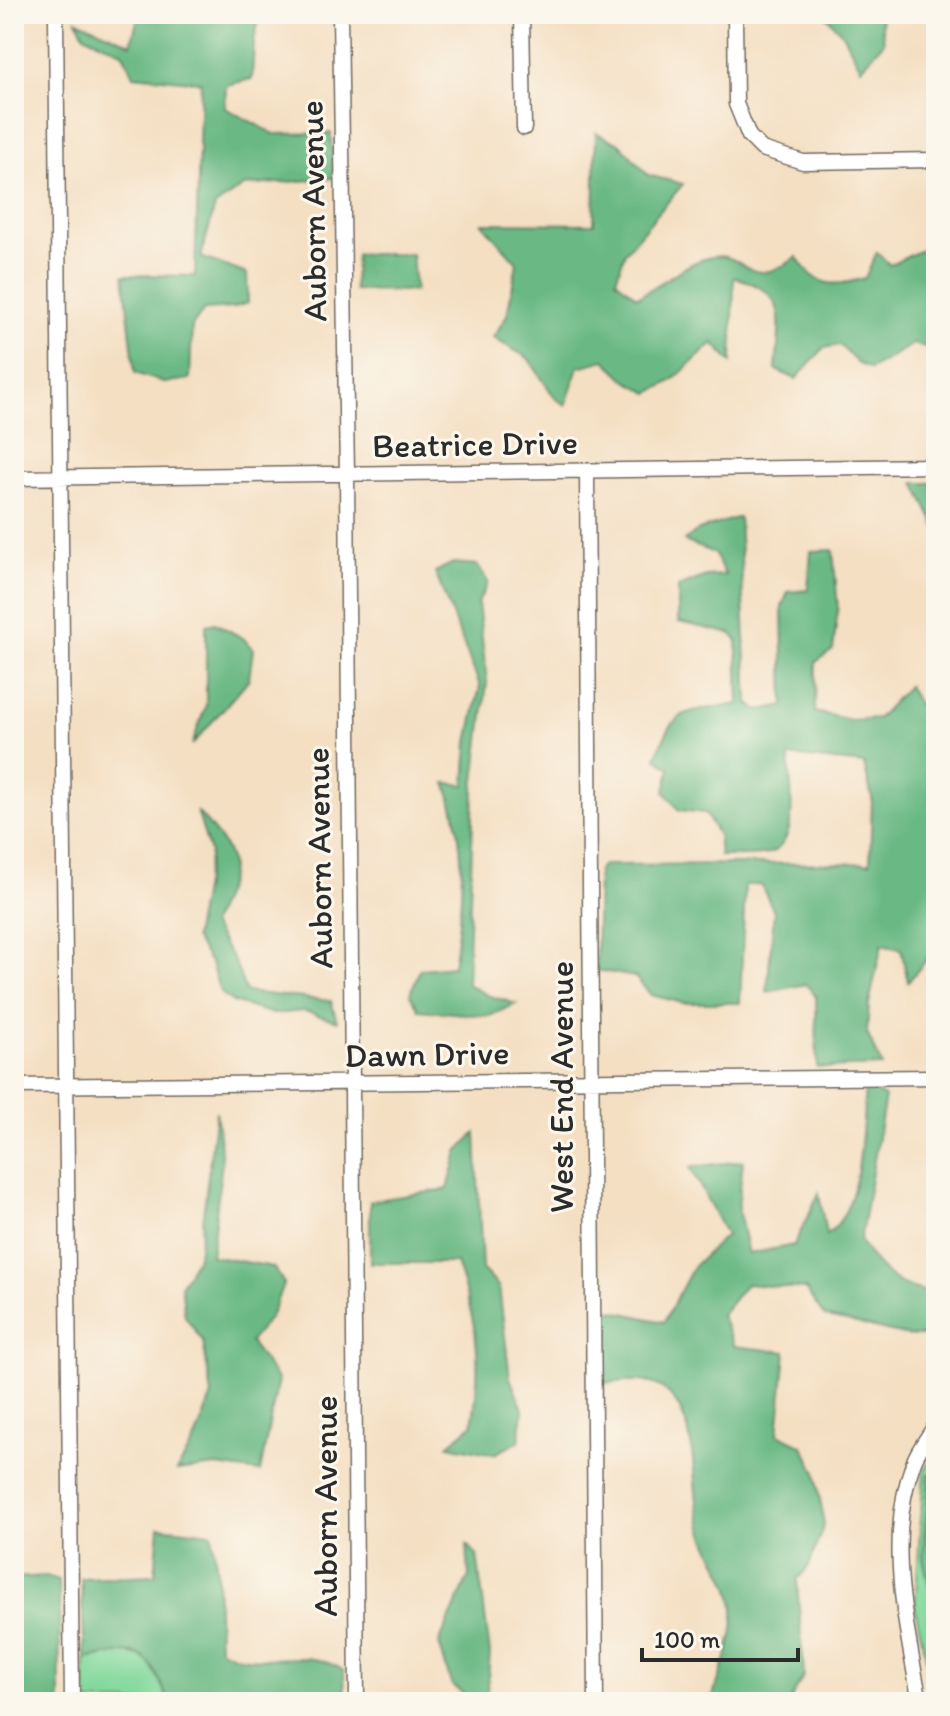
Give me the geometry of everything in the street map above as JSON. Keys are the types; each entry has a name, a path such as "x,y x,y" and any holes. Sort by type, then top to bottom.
{"street":[{"path":"56,14 72,1702"},
{"name":"Auborn Avenue","path":"340,14 357,1702"},
{"path":"522,14 524,128"},
{"path":"735,14 736,104 749,136 762,149 803,162 936,160"},
{"name":"Beatrice Drive","path":"14,478 936,466"},
{"name":"West End Avenue","path":"587,472 596,1702"},
{"name":"Dawn Drive","path":"14,1086 936,1077"},
{"path":"920,1702 902,1591 900,1514 914,1460 936,1424"}],"green space":[{"path":"139,14 260,14 254,41 252,79 226,85 225,108 274,134 331,133 333,178 244,186 215,206 201,257 247,274 248,303 232,308 204,310 192,326 190,379 165,383 135,373 124,275 195,276 201,82 134,75 122,52 84,35 77,20 131,44"},
{"path":"824,14 880,14 884,42 861,68 841,32"},
{"path":"596,133 619,143 648,175 683,184 625,252 616,280 637,297 689,265 707,258 720,256 747,268 766,272 797,257 811,274 834,284 865,278 877,252 890,265 923,249 936,275 933,349 913,344 870,369 857,363 840,345 824,348 796,379 776,370 779,323 774,300 753,284 734,277 732,363 713,343 672,381 649,393 627,381 605,360 578,367 566,405 555,398 528,358 493,338 507,315 517,263 482,223 594,224"},
{"path":"356,254 412,254 415,291 354,290"},
{"path":"915,483 936,483 936,527 934,522"},
{"path":"739,517 748,702 758,711 784,705 782,607 788,592 808,590 811,551 833,550 838,609 833,650 816,662 815,712 851,720 878,718 908,686 923,713 936,716 936,798 931,822 936,859 936,938 928,958 908,982 901,949 882,944 869,1004 867,1033 882,1066 817,1068 816,997 806,984 767,992 774,911 761,885 745,885 740,1003 683,1003 651,995 635,977 596,970 598,870 603,865 870,863 872,798 864,764 789,756 790,824 780,846 770,853 759,855 720,856 718,835 705,813 679,810 665,792 670,768 656,758 670,727 685,714 739,704 737,640 732,634 678,622 678,587 706,576 725,575 714,553 684,541 699,530"},
{"path":"453,563 477,565 488,582 478,603 487,683 474,789 467,984 487,995 516,1004 489,1016 419,1010 410,994 420,969 453,966 459,920 461,851 446,783 465,785 468,742 480,686 435,572"},
{"path":"215,623 243,638 253,649 249,679 192,745 206,705 206,625"},
{"path":"197,811 222,842 231,864 226,888 211,924 235,963 246,992 331,1001 337,1021 304,1011 273,1014 233,1002 220,992 211,964 194,938 210,853"},
{"path":"865,1086 885,1097 860,1241 891,1278 910,1287 936,1293 936,1336 908,1336 824,1316 805,1289 746,1284 721,1315 734,1346 786,1352 778,1434 803,1446 816,1472 824,1525 809,1566 797,1580 804,1676 789,1702 711,1702 728,1652 734,1613 727,1582 702,1527 690,1439 678,1406 660,1387 644,1381 602,1383 605,1309 664,1322 693,1267 726,1235 690,1167 743,1161 738,1208 748,1254 794,1245 819,1193 826,1235 847,1208 854,1188"},
{"path":"216,1111 222,1161 211,1256 273,1267 284,1283 270,1317 250,1342 278,1380 260,1472 216,1466 177,1471 195,1439 212,1395 203,1342 185,1316 181,1285 198,1256"},
{"path":"476,1133 482,1269 499,1287 510,1378 523,1409 519,1441 495,1454 448,1445 472,1425 478,1361 474,1325 456,1263 370,1263 370,1201 448,1189 458,1151"},
{"path":"936,1452 936,1702 915,1608 924,1471"},
{"path":"936,1473 936,1616 923,1558 929,1474"},
{"path":"159,1527 212,1533 217,1572 219,1648 250,1658 313,1659 329,1663 344,1671 345,1702 169,1702 154,1670 140,1655 120,1653 85,1659 81,1578 155,1575"},
{"path":"467,1545 477,1555 490,1653 486,1702 467,1702 467,1697 451,1684 439,1643 469,1576"},
{"path":"46,1576 59,1580 60,1702 14,1702 14,1578"},
{"path":"117,1653 147,1660 157,1673 169,1702 85,1702 85,1659"}]}
